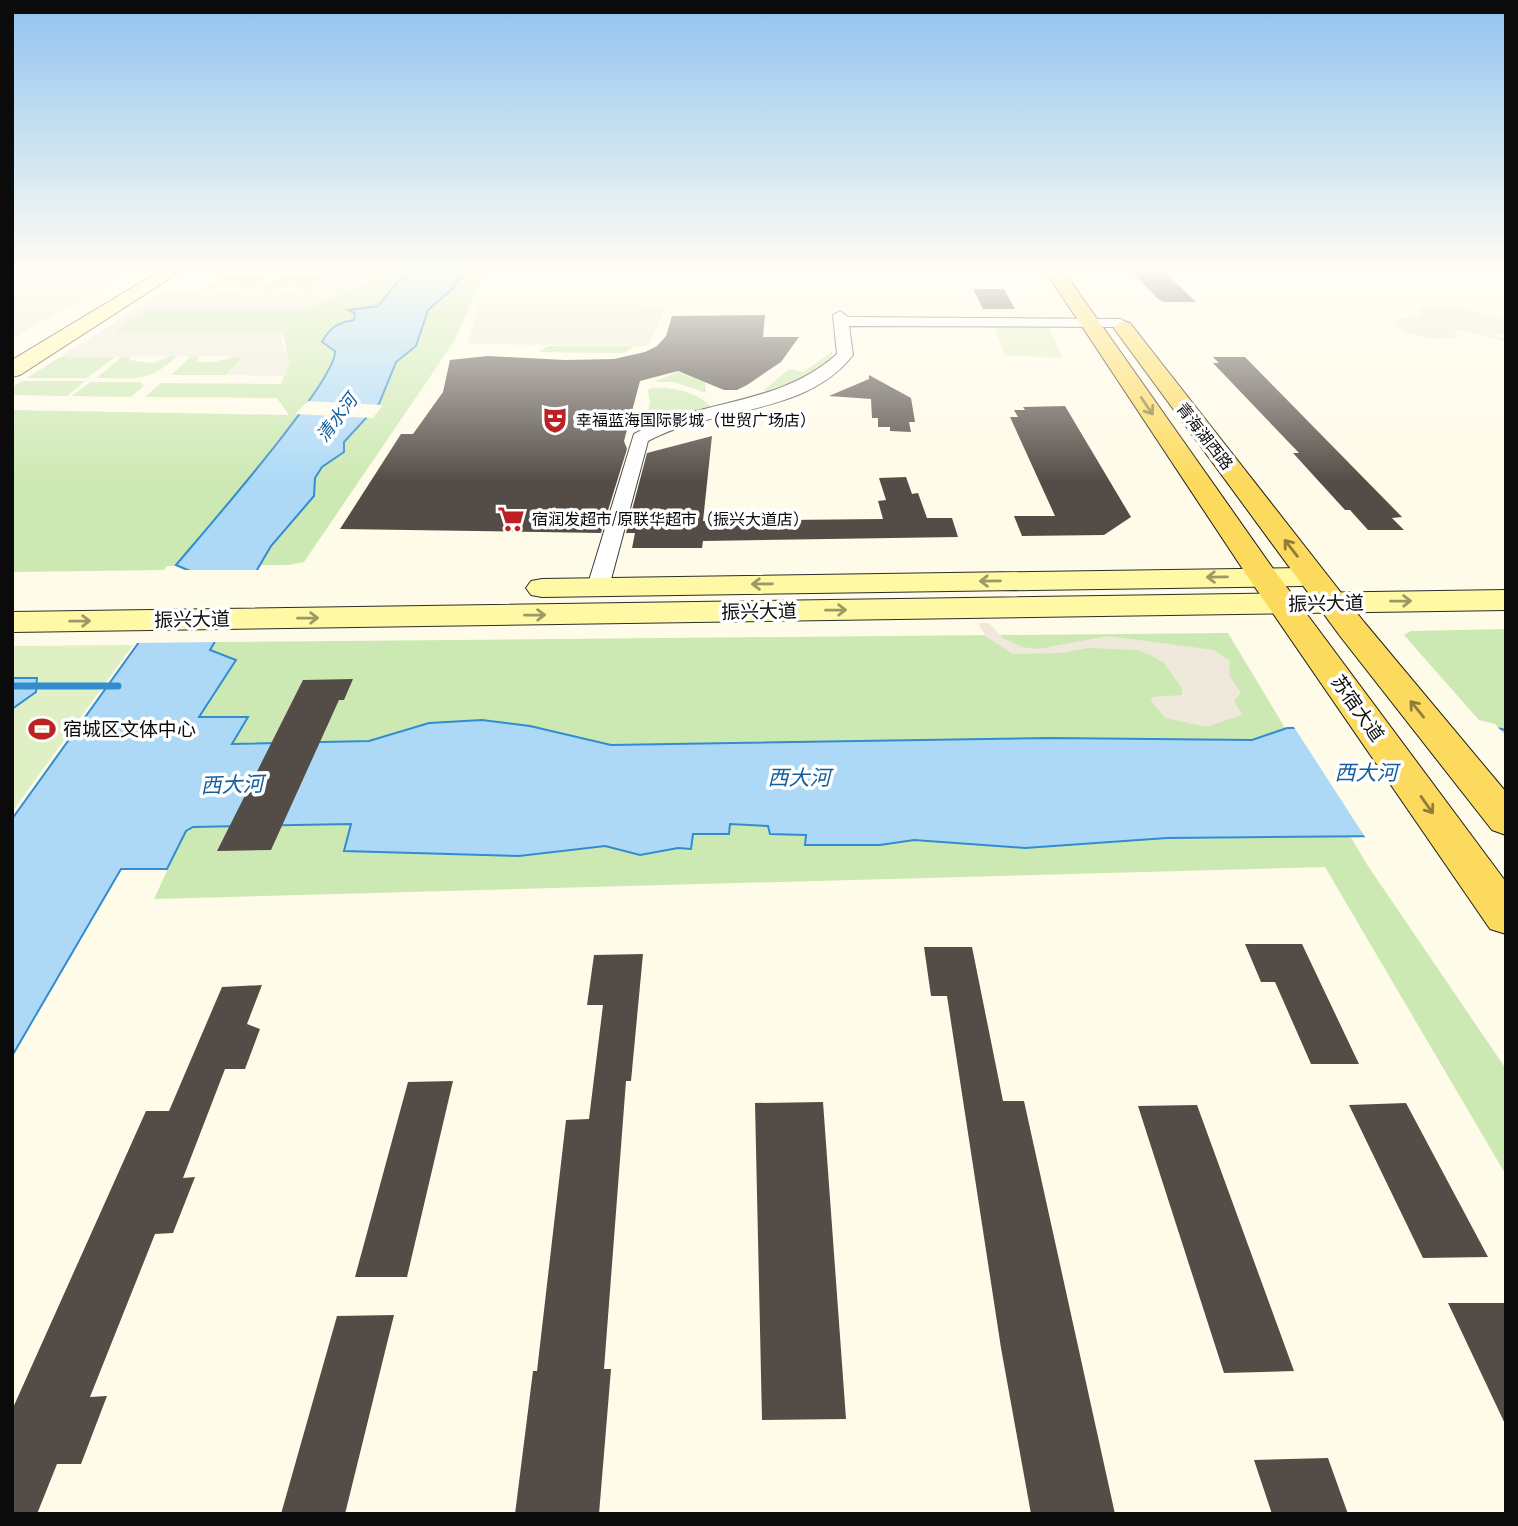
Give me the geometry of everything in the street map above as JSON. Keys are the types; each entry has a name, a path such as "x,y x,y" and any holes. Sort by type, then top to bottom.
{"main road":[{"path":"12,362 47,340"},
{"path":"12,370 60,340"},
{"name":"青海湖西路","path":"1101,340 1292,616"},
{"name":"青海湖西路","path":"1134,340 1333,603"},
{"name":"振兴大道","path":"12,622 1292,616 1333,603 1506,575"},
{"name":"振兴大道","path":"12,596 1263,577 1333,603 1506,600"},
{"path":"1333,603 1506,820"},
{"name":"苏宿大道","path":"1292,616 1503,912"}],"street":[{"path":"598,587 640,438 660,424 742,407 795,389 819,376 845,355 843,340"}],"green space":[{"path":"284,340 455,340 304,562 289,565 167,566 164,570 12,572 12,410 289,415 277,398 145,397 161,383 281,384 289,362"},
{"path":"999,340 1054,340 1062,357 1005,356"},
{"path":"548,346 635,346 624,353 538,352"},
{"path":"833,351 823,365 803,379 780,389 763,391 789,369 803,372"},
{"path":"170,356 178,356 157,371 140,378 96,378 122,357 153,363"},
{"path":"191,356 199,356 197,361 209,362 244,356 225,375 171,375"},
{"path":"60,357 115,357 87,378 27,378"},
{"path":"677,372 705,382 706,393 674,382 654,382"},
{"path":"22,381 85,381 67,396 12,395 12,387"},
{"path":"90,382 141,382 144,386 131,397 72,396"},
{"path":"652,388 683,391 710,406 708,411 656,421 646,416 650,403 648,390"},
{"path":"1506,629 1506,751 1404,635 1411,631"},
{"path":"1228,633 1368,866 1506,1069 1506,1175 1325,867 154,899 186,830 193,827 261,744 231,744 247,718 198,717 235,660 210,651 215,642"},
{"name":"宿城区文体中心","path":"133,645 12,812 12,646"}],"shaded area":[{"path":"86,340 282,340 289,362 286,376 225,375 243,356 60,357"},
{"path":"468,340 651,340 648,346 467,344"},
{"path":"978,623 989,623 1003,638 1022,647 1038,649 1108,636 1214,650 1230,661 1229,675 1241,693 1234,700 1242,715 1206,727 1165,718 1151,701 1152,697 1182,695 1182,688 1164,663 1150,655 1137,650 1088,648 1061,653 1013,654 986,637"}],"water":[{"path":"418,340 416,346 396,362 379,404 344,442 344,452 322,467 315,478 314,496 271,546 210,650 236,660 199,717 248,717 232,744 369,741 429,723 482,720 530,726 611,745 1050,738 1252,740 1287,728 1478,724 1506,730 1506,835 1167,838 1025,848 914,840 880,845 805,845 806,835 770,834 768,826 730,824 729,834 693,834 691,849 678,848 640,855 605,846 519,856 344,851 351,824 193,827 186,831 167,869 121,869 12,1056 12,819 190,571 176,565 266,457 315,392 330,367 335,351 322,342"},
{"path":"12,678 37,678 36,692 12,709"}],"pier":[{"path":"308,401 383,405 373,418 295,414"},
{"path":"179,570 261,570 219,642 134,643 184,572"},
{"path":"1479,720 1495,724 1506,736 1506,838 1367,840 1292,724"}],"building":[{"path":"662,340 797,340 781,362 737,390 724,390 678,371 640,381 624,441 627,449 601,533 340,529 401,434 413,434 443,392 450,360 488,356 565,360 614,359 645,352"},
{"path":"1213,357 1245,357 1402,517 1392,518 1404,530 1368,530 1350,510 1345,510 1293,453 1299,453 1213,363 1219,363"},
{"path":"869,375 911,398 915,422 909,422 911,432 890,431 890,427 878,427 878,418 872,418 871,399 829,396 869,379"},
{"path":"1065,406 1131,517 1104,535 1022,536 1014,516 1055,516 1010,417 1018,417 1014,410 1025,410 1023,407"},
{"path":"712,436 703,521 883,519 878,501 886,500 879,478 906,477 912,494 918,493 927,518 952,518 958,537 703,541 702,548 632,548 635,533 626,533 647,453"},
{"path":"353,679 344,700 339,700 271,850 217,851 303,680"},
{"path":"1245,944 1302,944 1359,1064 1311,1064 1275,982 1261,982"},
{"path":"924,947 972,947 1003,1101 1024,1101 1115,1514 1031,1514 1001,1348 947,996 931,996"},
{"path":"643,954 631,1081 626,1081 604,1369 611,1369 599,1514 515,1514 533,1371 537,1371 566,1120 589,1119 603,1005 587,1005 594,955"},
{"path":"262,985 247,1024 260,1029 245,1069 225,1069 183,1178 195,1177 173,1233 155,1234 90,1397 107,1396 81,1464 57,1464 37,1514 12,1514 12,1410 146,1111 169,1111 222,987"},
{"path":"453,1081 407,1277 355,1277 408,1082"},
{"path":"823,1102 846,1419 762,1420 755,1103"},
{"path":"1406,1103 1488,1257 1423,1258 1349,1105"},
{"path":"1197,1105 1294,1371 1224,1373 1138,1106"},
{"path":"1448,1303 1506,1303 1506,1426"},
{"path":"394,1315 345,1514 281,1514 337,1316"},
{"path":"1328,1458 1348,1514 1272,1514 1254,1460"}],"waterway":[{"path":"12,686 118,686"}],"place":[{"name":"幸福蓝海国际影城（世贸广场店）","path":"555,420"},
{"name":"宿润发超市/原联华超市（振兴大道店）","path":"511,519"},
{"name":"宿城区文体中心","path":"42,729"}],"water label":[{"name":"清水河","path":"337,418"},
{"name":"西大河","path":"1366,773"},
{"name":"西大河","path":"799,778"},
{"name":"西大河","path":"232,785"}]}
